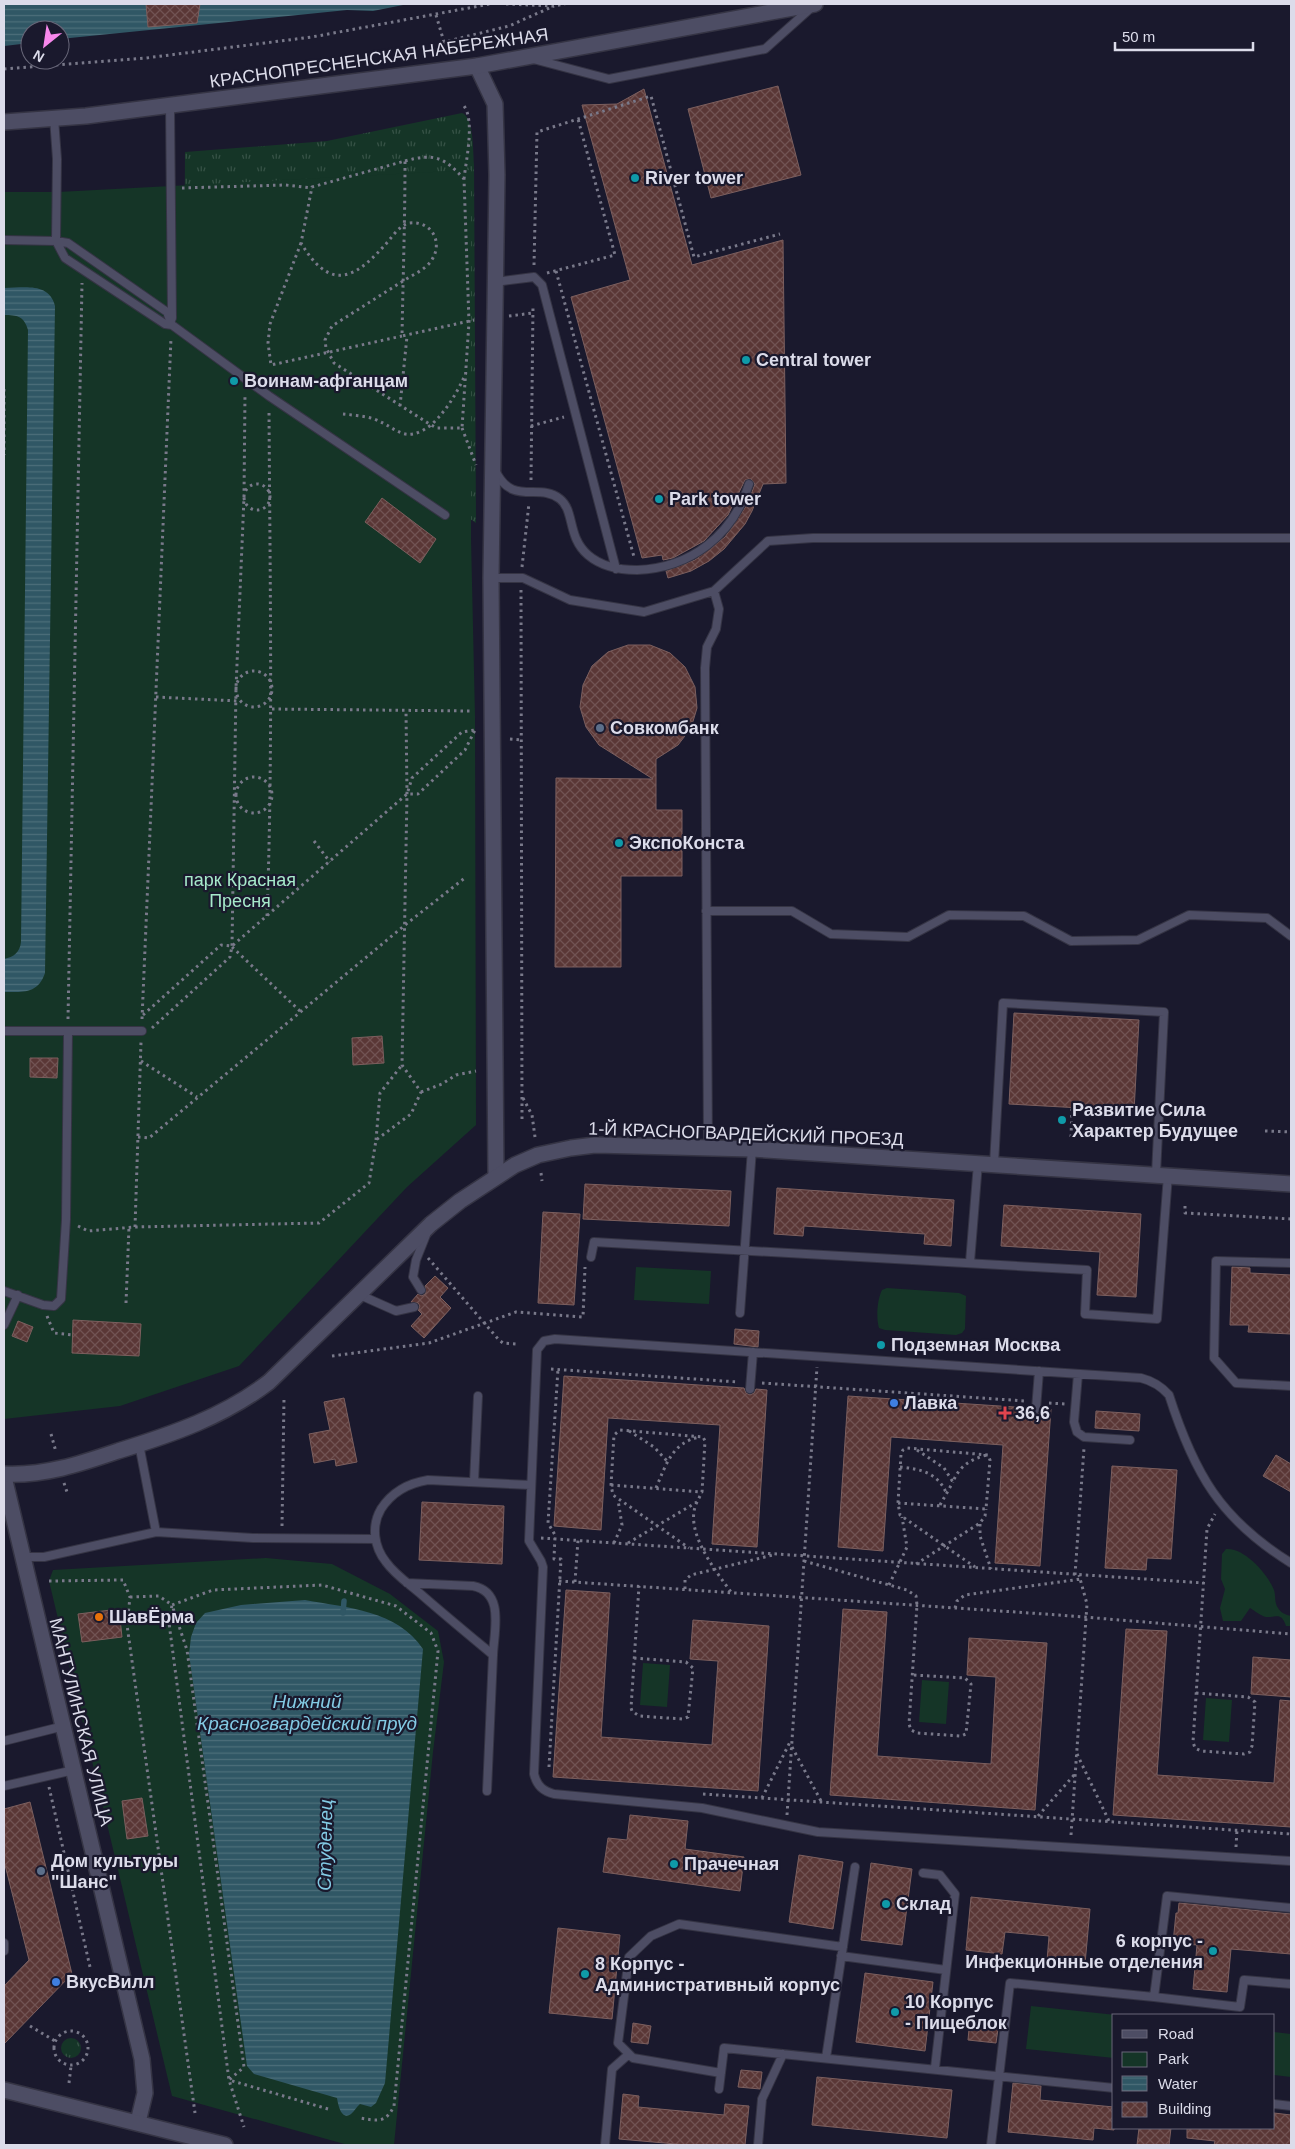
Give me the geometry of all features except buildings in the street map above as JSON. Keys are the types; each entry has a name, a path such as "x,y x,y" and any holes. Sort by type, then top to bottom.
{"street":[{"name":"КРАСНОПРЕСНЕНСКАЯ НАБЕРЕЖНАЯ","path":"4,122 170,106 477,66 815,4"},
{"path":"477,66 495,104 497,175 491,578 496,1176"},
{"name":"1-Й КРАСНОГВАРДЕЙСКИЙ ПРОЕЗД","path":"4,1476 61,1470 216,1416 245,1401 269,1382 430,1224 496,1176 538,1155 595,1145 752,1149 978,1162 1291,1184"},
{"name":"МАНТУЛИНСКАЯ УЛИЦА","path":"4,1476 142,2059 145,2093 138,2122"},
{"path":"4,2090 138,2122 190,2140 225,2145"}],"lane":[{"path":"525,57 609,79 765,49 815,4"},
{"path":"170,106 172,325"},
{"path":"54,118 57,159 56,241 65,258 165,324 172,325 269,396 445,515"},
{"path":"4,240 68,243 167,312 172,325"},
{"path":"495,282 534,277 542,285 616,569"},
{"path":"492,460 496,473 503,482 516,491 550,494 559,498 567,507 572,532 579,546 595,561 616,569 637,570 661,567 684,560 706,548 731,522 749,484"},
{"path":"491,578 521,578 570,600 644,612 714,590 768,541 813,538 1291,538"},
{"path":"708,1148 704,668 708,647 716,629 719,609 714,590"},
{"path":"706,910 792,911 831,934 908,937 949,915 1024,916 1071,940 1138,940 1189,915 1267,918 1291,936"},
{"path":"591,1257 594,1242 1088,1270 1085,1314 1157,1319 1162,1175 1164,1012 1003,1003 994,1164"},
{"path":"4,1031 142,1031"},
{"path":"4,1291 43,1305 54,1306 61,1298 66,1220 68,1032"},
{"path":"740,1313 752,1149"},
{"path":"970,1262 978,1162"},
{"path":"421,1290 413,1277 420,1249 430,1224"},
{"path":"1291,1262 1216,1261 1214,1358 1236,1383 1291,1386"},
{"path":"360,1294 396,1311 414,1307"},
{"path":"4,1325 18,1296"},
{"path":"1291,1563 1257,1540 1221,1505 1202,1477 1183,1436 1169,1395 1150,1380 817,1356 555,1340 544,1341 537,1350 529,1537 531,1546 543,1567 534,1774 542,1789 554,1794 702,1808 786,1827 818,1832 1291,1862"},
{"path":"751,1386 753,1352"},
{"path":"1036,1405 1038,1371"},
{"path":"1078,1374 1075,1428 1080,1435 1130,1440"},
{"path":"474,1482 478,1396"},
{"path":"140,1444 156,1532"},
{"path":"493,1655 407,1583 386,1562 375,1539 375,1528 379,1514 391,1497 406,1486 428,1480 531,1485"},
{"path":"23,1557 44,1557 156,1532 282,1538 375,1539"},
{"path":"407,1583 481,1587 488,1592 495,1604 487,1791"},
{"path":"4,1741 64,1726"},
{"path":"4,1786 74,1770"},
{"path":"826,2058 855,1867"},
{"path":"924,1873 940,1875 955,1894 936,2068"},
{"path":"1154,1997 1167,1896 1291,1908"},
{"path":"721,2073 633,2058 618,2043 629,1957 650,1936 679,1924 843,1947"},
{"path":"4,1943 4,1951"},
{"path":"842,1956 946,1970"},
{"path":"991,2145 1010,1983 1154,1997 1240,2008 1244,1980 1291,1984"},
{"path":"719,2089 724,2048 936,2068 1112,2088"},
{"path":"605,2145 612,2069 629,2054"},
{"path":"758,2145 762,2098 783,2054"},
{"path":"1275,2104 1291,2106"}],"path":[{"path":"4,69 146,58 312,37 490,4"},
{"path":"506,4 554,6 565,4"},
{"path":"436,15 444,42 509,26 554,6"},
{"path":"578,119 615,255 534,277 537,132 578,119 651,96 694,257 780,234"},
{"path":"301,243 310,258 321,269 331,275 351,274 366,264 405,225 420,224 431,229 436,235 437,249 431,262 332,326 325,340 328,353 334,363 400,406 437,428 462,428 469,322 464,180 470,125 469,112 464,106"},
{"path":"171,188 285,185 312,188 428,156 449,163 464,180"},
{"path":"402,336 405,161"},
{"path":"312,188 301,243 270,324 268,343 271,365 474,320"},
{"path":"68,1032 82,270"},
{"path":"556,271 637,570"},
{"path":"522,1120 521,578 530,493 534,304"},
{"path":"501,317 533,313"},
{"path":"135,1227 140,1060 172,325"},
{"path":"400,406 407,336"},
{"path":"343,414 373,418 387,425 396,433 416,434 431,425 443,414 454,398 466,373"},
{"path":"142,1031 155,1027 230,957 232,946 236,794 236,688 244,497 245,377"},
{"path":"4,389 4,455"},
{"path":"267,916 272,796 269,396"},
{"path":"257,484 266,488 270,497 266,506 257,510 248,506 244,497 248,488 257,484"},
{"path":"254,671 267,676 271,682 272,689 266,702 260,706 247,705 241,701 237,695 236,688 242,676 254,671"},
{"path":"156,697 241,701"},
{"path":"272,709 472,711"},
{"path":"406,711 407,794 402,1065 421,1092"},
{"path":"232,946 407,794 412,778 462,732 492,724"},
{"path":"407,794 418,794 464,750 475,730"},
{"path":"510,739 521,740"},
{"path":"255,778 267,784 272,796 266,809 252,813 240,808 236,794 242,782 255,778"},
{"path":"314,841 330,862"},
{"path":"138,1137 149,1138 405,925 466,877"},
{"path":"142,1016 221,945 232,946 301,1012"},
{"path":"140,1060 197,1097"},
{"path":"88,1231 129,1227 319,1223 369,1184 376,1140 380,1093 402,1065"},
{"path":"376,1140 411,1114 421,1092 442,1084 456,1075 476,1071"},
{"path":"522,1096 532,1115 536,1137"},
{"path":"1071,1137 1072,1108"},
{"path":"1265,1131 1291,1132"},
{"path":"541,1173 542,1180"},
{"path":"1185,1206 1184,1213 1291,1219"},
{"path":"126,1303 129,1227"},
{"path":"420,1249 502,1342 517,1344"},
{"path":"332,1356 429,1343 516,1312 582,1317 585,1268 591,1257"},
{"path":"43,1305 54,1333 73,1335"},
{"path":"786,1827 817,1356"},
{"path":"551,1368 751,1386 815,1387 1036,1405 1076,1405"},
{"path":"548,1774 561,1559 554,1559 554,1532 548,1523 558,1369"},
{"path":"282,1538 284,1400"},
{"path":"689,1548 613,1495 611,1485 614,1435 620,1430 628,1430 703,1437"},
{"path":"628,1430 654,1447 667,1461"},
{"path":"656,1488 667,1461 678,1446 692,1439 703,1437"},
{"path":"703,1437 705,1441 702,1492 693,1518 705,1557 732,1593"},
{"path":"975,1568 902,1516 898,1511 900,1467 902,1451 905,1448 988,1455"},
{"path":"914,1449 944,1468 953,1482"},
{"path":"940,1506 963,1466 973,1459 988,1455"},
{"path":"916,1564 980,1523 985,1516 990,1460 988,1455"},
{"path":"1070,1848 1087,1600 1078,1576 1083,1458"},
{"path":"900,1467 918,1468 930,1473 942,1484 947,1495"},
{"path":"611,1485 702,1492"},
{"path":"614,1543 622,1525 618,1500"},
{"path":"628,1544 697,1502"},
{"path":"898,1503 986,1509"},
{"path":"1196,1693 1248,1696 1252,1698 1255,1702 1250,1752 1244,1754 1201,1751 1195,1748 1193,1742 1196,1693 1208,1526 1221,1505"},
{"path":"889,1585 907,1543 902,1516"},
{"path":"980,1523 980,1536 991,1569"},
{"path":"529,1537 1078,1576 1204,1583"},
{"path":"575,1582 578,1540"},
{"path":"685,1590 685,1580 689,1576 777,1554"},
{"path":"804,1561 912,1593 918,1600 909,1724 912,1730 917,1733 961,1736 966,1734 971,1684 969,1681 964,1678 913,1675"},
{"path":"955,1608 957,1601 965,1595 1078,1576"},
{"path":"48,1581 123,1580 130,1597 127,1625 195,2113"},
{"path":"566,1582 917,1605 1291,1634"},
{"path":"172,1605 213,1590 322,1584 396,1606 431,1633 438,1651 394,2106 390,2116 378,2121 360,2118"},
{"path":"634,1658 686,1662 690,1664 693,1668 688,1717 682,1720 633,1714 631,1708 634,1658 639,1586"},
{"path":"130,1597 159,1596 172,1605 187,1650 244,2067 229,2080"},
{"path":"172,1605 169,1623 229,2080 244,2127"},
{"path":"762,1798 792,1738"},
{"path":"791,1746 821,1802"},
{"path":"1077,1754 1109,1821"},
{"path":"1037,1816 1076,1774"},
{"path":"46,1777 90,1967"},
{"path":"697,1793 1291,1834"},
{"path":"30,2026 55,2041"},
{"path":"64,2032 78,2032 83,2036 88,2048 87,2055 83,2061 71,2066 64,2064 55,2054 55,2041 64,2032"},
{"path":"69,2083 71,2066"},
{"path":"229,2080 328,2109"}],"green space":[{"path":"462,113 469,121 471,128 474,165 476,523 184,320 185,152 327,141"},
{"name":"парк Красная Пресня","path":"471,170 471,538 475,716 476,1125 407,1187 239,1366 120,1406 4,1419 4,192 58,192"},
{"path":"636,1267 711,1271 709,1304 634,1300"},
{"path":"887,1288 959,1293 966,1296 965,1329 962,1333 956,1335 879,1328 877,1314 879,1299 882,1290"},
{"path":"1226,1549 1240,1552 1261,1569 1274,1590 1278,1608 1284,1614 1291,1616 1291,1626 1286,1626 1282,1618 1278,1616 1260,1615 1250,1608 1241,1621 1223,1621 1220,1608 1225,1589 1221,1579 1222,1554"},
{"path":"266,1558 332,1564 390,1594 438,1631 444,1662 433,1752 394,2145 348,2145 172,2096 49,1581 53,1570"},
{"path":"643,1663 670,1665 667,1707 640,1705"},
{"path":"922,1680 949,1682 946,1724 919,1722"},
{"path":"1206,1698 1232,1700 1229,1742 1203,1740"},
{"path":"1031,2006 1112,2015 1112,2058 1026,2049"},
{"path":"1275,2032 1291,2034 1291,2077 1275,2075"},
{"path":"67,2038 75,2038 81,2044 81,2052 75,2058 67,2058 61,2052 61,2044"}],"water":[{"path":"4,4 408,4 373,11 347,10 70,38 70,20 20,20 20,44 4,46"},
{"path":"27,287 42,290 52,298 55,306 45,973 38,985 23,992 4,992 4,959 16,954 21,942 28,330 19,317 4,315 4,288"},
{"name":"Нижний Красногвардейский пруд","path":"305,1600 354,1609 386,1618 412,1636 423,1649 385,2083 376,2103 371,2107 360,2104 348,2116 342,2114 337,2098 254,2074 247,2066 189,1654 191,1637 196,1623 205,1613 241,1605"}],"waterway":[{"name":"Студенец","path":"343,1613 344,1601"}],"place":[{"name":"River tower","path":"635,178"},
{"name":"Central tower","path":"746,360"},
{"name":"Воинам-афганцам","path":"234,381"},
{"name":"Park tower","path":"659,499"},
{"name":"Совкомбанк","path":"600,728"},
{"name":"ЭкспоКонста","path":"619,843"},
{"name":"Развитие Сила Характер Будущее","path":"1062,1120"},
{"name":"Подземная Москва","path":"881,1345"},
{"name":"Лавка","path":"894,1403"},
{"name":"36,6","path":"1005,1413"},
{"name":"ШавЁрма","path":"99,1617"},
{"name":"Прачечная","path":"674,1864"},
{"name":"Дом культуры \"Шанс\"","path":"41,1871"},
{"name":"Склад","path":"886,1904"},
{"name":"6 корпус - Инфекционные отделения","path":"1213,1951"},
{"name":"8 Корпус - Административный корпус","path":"585,1974"},
{"name":"ВкусВилл","path":"56,1982"},
{"name":"10 Корпус - Пищеблок","path":"895,2012"}]}
